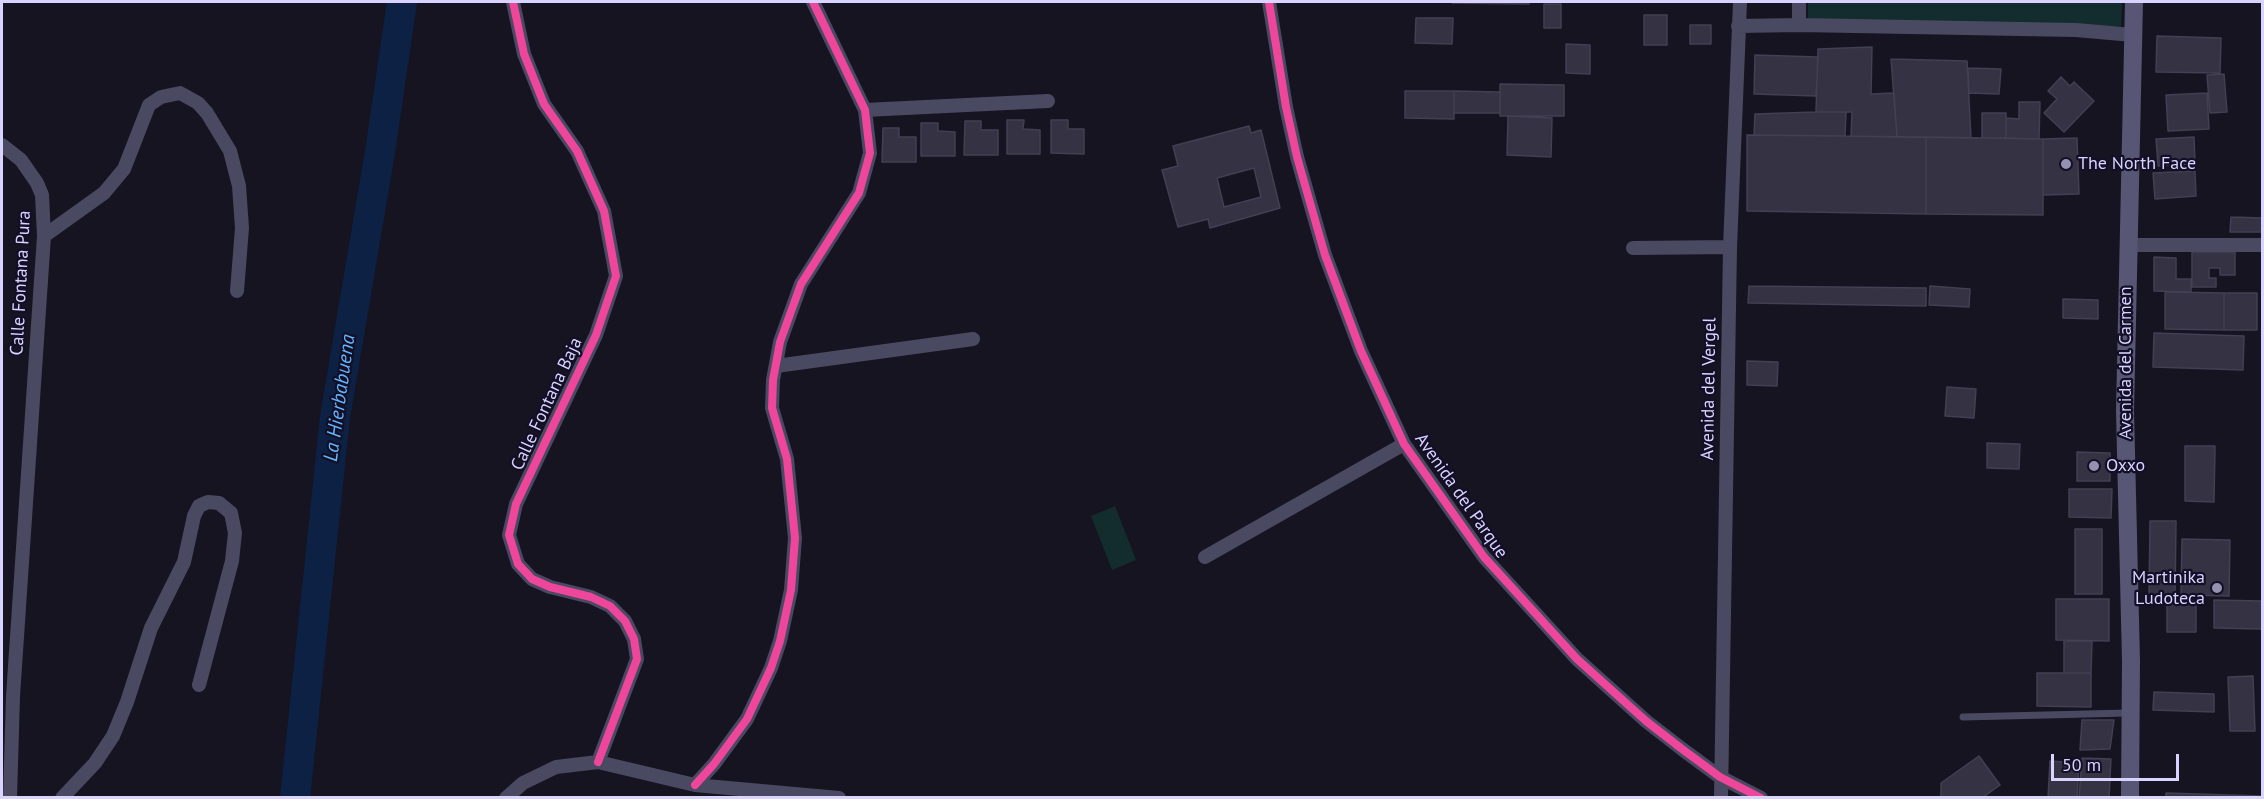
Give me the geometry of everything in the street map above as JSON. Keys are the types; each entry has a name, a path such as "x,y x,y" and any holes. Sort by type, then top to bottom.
{"street":[{"name":"Calle Fontana Baja","path":"513,2 524,54 544,104 577,151 604,211 616,276 596,335 516,504 509,535 514,555 532,579 550,587 601,601 618,613 630,629 637,659 598,762"},
{"path":"695,785 714,764 747,718 771,668 787,616 794,564 794,512 787,459 772,408 776,366 786,320 801,284 864,180 870,153 865,110 813,2"},
{"name":"Avenida del Parque","path":"1269,2 1286,107 1322,245 1360,351 1404,444 1456,520 1545,626 1646,721 1720,777 1761,798"},
{"name":"Avenida del Vergel","path":"1721,798 1730,247 1740,2"},
{"path":"1799,2 1799,25"},
{"name":"Avenida del Carmen","path":"2130,798 2131,712 2125,411 2134,2"},
{"path":"1738,26 2076,30 2133,35"},
{"path":"44,236 104,193 124,169 149,105 161,97 180,93 198,103 207,112 230,151 239,186 242,228 237,291"},
{"path":"865,110 1048,102"},
{"name":"Calle Fontana Pura","path":"2,145 21,160 37,183 42,195 44,236 13,696 10,798"},
{"path":"2127,245 2262,245"},
{"path":"1633,248 1730,247"},
{"path":"776,366 973,339"},
{"path":"1205,557 1404,444"},
{"path":"62,798 95,763 113,736 127,702 151,628 184,562 194,516 199,506 208,502 219,503 231,513 235,533 232,561 199,685"},
{"path":"506,798 524,783 556,767 598,762 695,785 838,798"}],"lane":[{"path":"1963,717 2131,712"}],"green space":[{"path":"1808,2 2122,2 2121,28 1808,23"},
{"path":"1115,506 1136,560 1112,570 1091,516"}],"building":[{"path":"1529,2 1529,4 1452,3"},
{"path":"1544,4 1561,4 1561,28 1544,28"},
{"path":"1644,15 1667,15 1667,45 1644,45"},
{"path":"1416,18 1453,18 1452,44 1415,43"},
{"path":"1690,25 1711,25 1711,44 1690,44"},
{"path":"2157,36 2221,38 2220,73 2156,72"},
{"path":"1566,44 1590,45 1590,74 1566,73"},
{"path":"1872,47 1871,94 1894,93 1897,137 1851,136 1852,112 1816,112 1818,49"},
{"path":"1755,55 1818,57 1816,96 1754,94"},
{"path":"1891,59 1967,61 1971,138 1897,137"},
{"path":"1968,68 2001,69 1999,94 1969,93"},
{"path":"2224,74 2227,112 2210,113 2207,75"},
{"path":"2061,77 2070,86 2074,82 2094,101 2064,132 2044,113 2057,99 2048,91"},
{"path":"1500,84 1564,85 1564,116 1500,116"},
{"path":"1405,91 1454,91 1454,119 1405,118"},
{"path":"1454,91 1500,92 1500,113 1454,113"},
{"path":"2207,93 2209,129 2168,131 2166,95"},
{"path":"2019,102 2040,102 2039,139 2006,138 2006,118 2019,119"},
{"path":"1846,112 1845,136 1754,135 1755,114"},
{"path":"1982,113 2006,113 2006,138 1982,138"},
{"path":"1508,116 1552,118 1551,157 1507,155"},
{"path":"1007,120 1024,120 1023,129 1040,130 1040,154 1007,154"},
{"path":"1051,120 1068,120 1068,129 1084,129 1084,154 1051,153"},
{"path":"965,121 981,121 981,130 998,130 998,155 964,155"},
{"path":"921,123 938,123 938,131 955,132 955,156 921,156"},
{"path":"1249,126 1251,133 1261,130 1280,208 1210,228 1208,219 1178,227 1162,170 1178,166 1173,146","holes":["1254,168 1261,197 1224,207 1217,178"]},
{"path":"883,128 899,128 899,137 916,137 916,162 882,162"},
{"path":"1747,135 1926,137 1926,214 1747,211"},
{"path":"1926,137 2043,139 2043,215 1926,214"},
{"path":"2194,137 2195,164 2158,166 2156,139"},
{"path":"2077,138 2079,194 2043,195 2043,139"},
{"path":"2195,171 2196,196 2155,199 2153,173"},
{"path":"2231,217 2262,218 2262,232 2230,232"},
{"path":"2192,252 2235,252 2235,275 2220,275 2220,268 2209,268 2209,278 2216,278 2216,287 2192,287"},
{"path":"2154,257 2176,258 2176,279 2191,279 2191,292 2154,291"},
{"path":"1749,286 1926,288 1926,306 1748,303"},
{"path":"1930,286 1970,289 1969,307 1929,305"},
{"path":"2165,292 2224,293 2224,330 2165,329"},
{"path":"2224,293 2257,293 2257,330 2224,330"},
{"path":"2063,299 2098,300 2098,319 2063,318"},
{"path":"2154,333 2244,336 2243,370 2153,367"},
{"path":"1747,361 1778,362 1777,386 1747,385"},
{"path":"1947,387 1976,389 1974,418 1945,416"},
{"path":"1987,443 2020,444 2019,469 1987,468"},
{"path":"2185,446 2215,446 2214,502 2185,501"},
{"path":"2077,452 2110,453 2110,481 2077,481"},
{"path":"2069,489 2112,489 2111,518 2069,517"},
{"path":"2150,521 2176,521 2175,598 2149,597"},
{"path":"2075,529 2102,529 2102,594 2075,594"},
{"path":"2182,539 2230,540 2229,596 2181,595"},
{"path":"2056,599 2109,599 2109,641 2056,640"},
{"path":"2167,600 2196,601 2196,632 2167,632"},
{"path":"2214,600 2262,601 2262,629 2214,628"},
{"path":"2064,641 2092,641 2091,673 2064,673"},
{"path":"2037,673 2091,673 2091,707 2037,706"},
{"path":"2253,676 2255,731 2230,731 2228,677"},
{"path":"2154,692 2214,694 2214,712 2153,710"},
{"path":"2082,720 2114,720 2110,749 2080,750"},
{"path":"1979,756 2000,785 1982,798 1941,798 1941,783"},
{"path":"2082,758 2111,759 2109,798 2079,798"},
{"path":"2050,761 2079,763 2077,798 2048,798"},
{"path":"2166,793 2262,796 2262,798 2166,798"}],"waterway":[{"name":"La Hierbabuena","path":"295,798 335,417 380,152 402,2"}],"cycle path":[{"path":"513,2 524,54 544,104 577,151 604,211 616,276 596,335 516,504 509,535 518,564 532,579 550,587 591,597 610,606 625,621 634,639 637,659 598,762"},
{"path":"695,785 714,764 747,719 771,668 780,641 791,590 795,538 787,459 772,408 773,380 780,342 801,284 859,193 870,153 865,110 813,2"},
{"path":"1269,2 1286,107 1297,157 1325,255 1361,351 1404,444 1484,557 1577,659 1646,721 1682,749 1720,777 1761,798"}],"place":[{"name":"The North Face","path":"2066,164"},
{"name":"Oxxo","path":"2094,466"},
{"name":"Martinika Ludoteca","path":"2217,588"}]}
